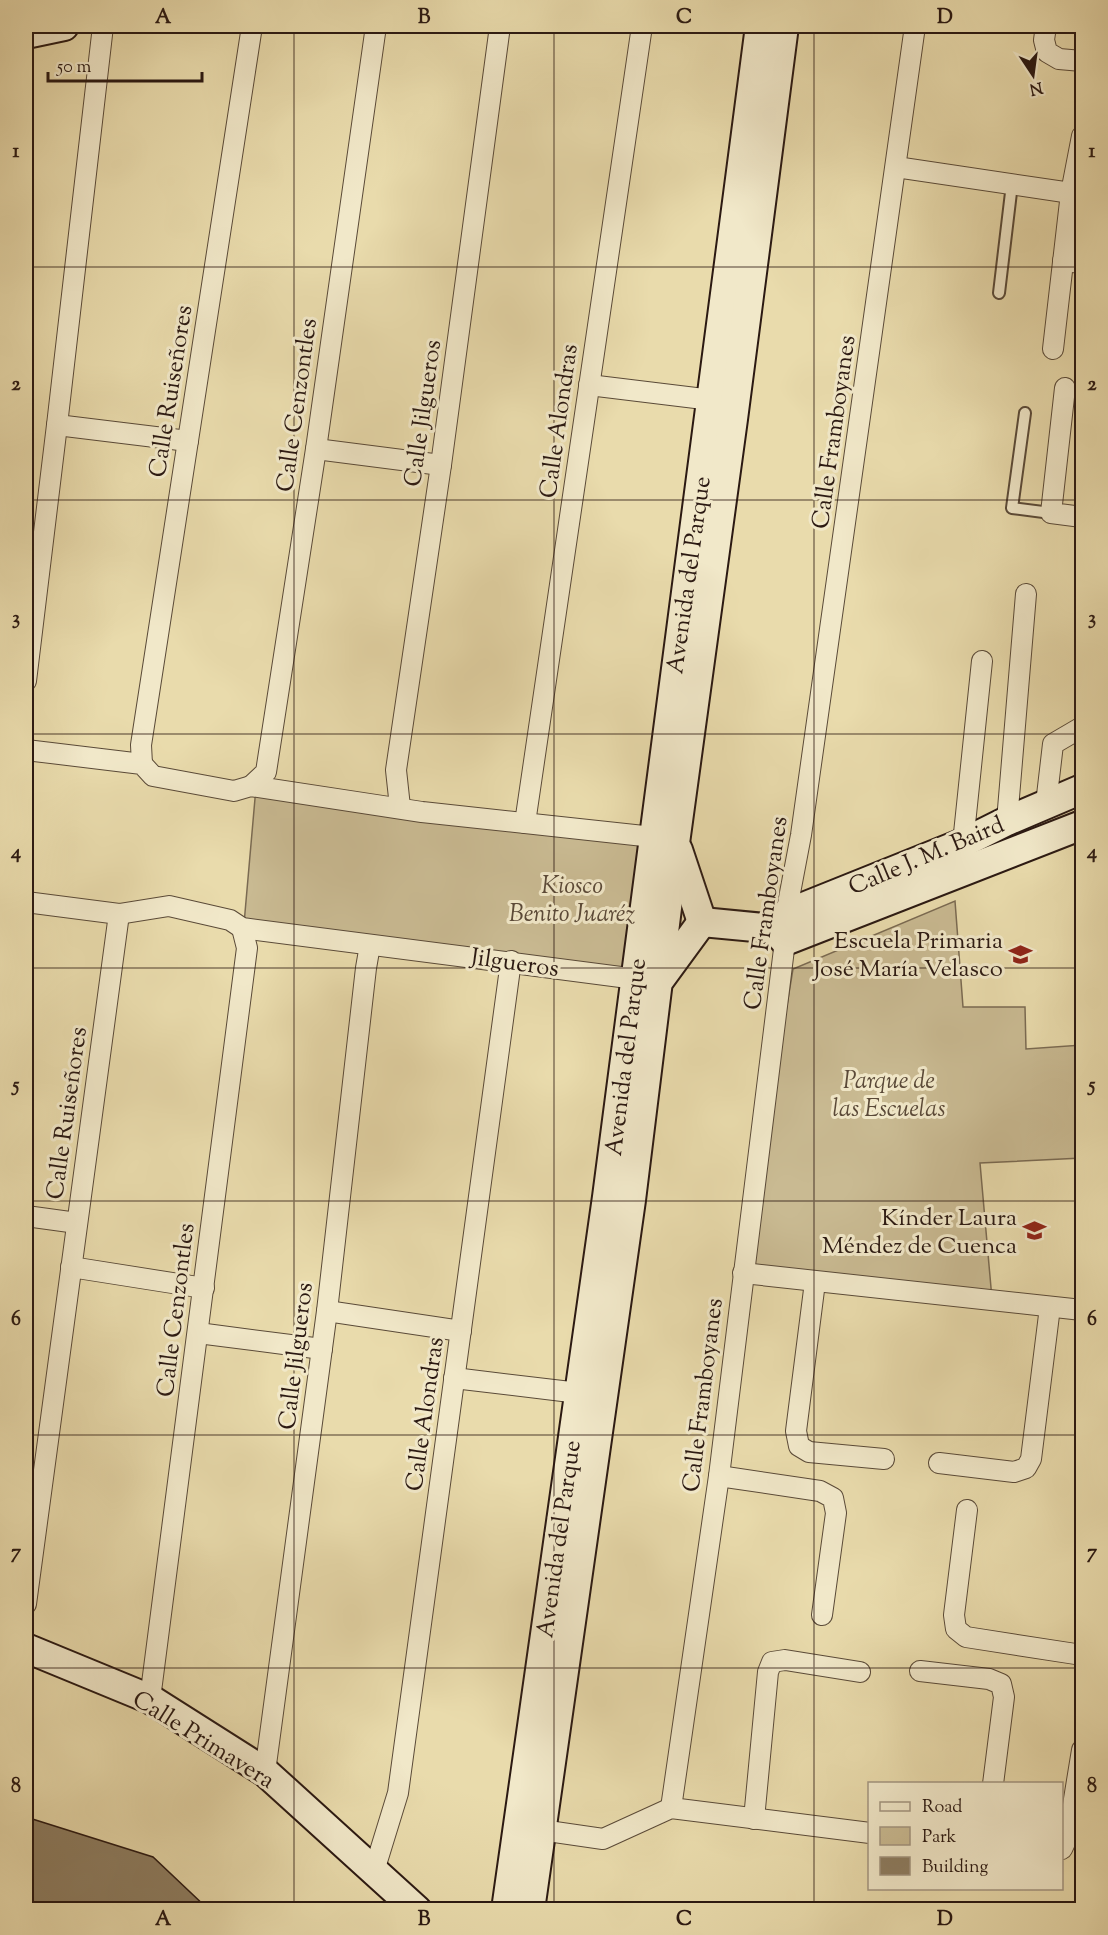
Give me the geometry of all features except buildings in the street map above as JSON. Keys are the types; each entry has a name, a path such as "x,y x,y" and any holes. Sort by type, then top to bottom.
{"street":[{"path":"26,34 64,26"},
{"path":"26,681 103,26"},
{"name":"Calle Ruiseñores","path":"142,764 141,745 252,26"},
{"name":"Calle Cenzontles","path":"251,786 266,771 316,449 376,26"},
{"name":"Calle Jilgueros","path":"400,807 396,770 441,465 500,26"},
{"name":"Calle Alondras","path":"525,823 642,26"},
{"name":"Avenida del Parque","path":"506,1910 579,1393 647,980 712,400 760,26"},
{"name":"Avenida del Parque","path":"664,840 736,395 784,26"},
{"name":"Calle Framboyanes","path":"671,1809 718,1476 782,928 801,835 915,26"},
{"path":"1046,26 1044,40 1047,52 1059,59 1083,61"},
{"path":"1053,349 1073,262 1071,193 1083,136"},
{"path":"896,167 1071,193"},
{"path":"589,385 712,400"},
{"path":"1065,388 1051,513 1083,517"},
{"path":"57,425 188,441"},
{"path":"316,449 441,465"},
{"path":"1007,821 1026,594"},
{"path":"963,843 982,661"},
{"path":"1046,804 1053,744 1083,727"},
{"path":"26,750 142,764 153,776 234,791 251,786 422,812 664,840 702,922 647,980"},
{"name":"Calle J. M. Baird","path":"782,928 1007,821 1083,789"},
{"name":"Calle J. M. Baird","path":"702,922 782,928 1083,825"},
{"name":"Jilgueros","path":"26,902 119,914 169,906 230,920 242,928 647,980"},
{"name":"Calle Ruiseñores","path":"26,1605 119,914"},
{"name":"Calle Cenzontles","path":"150,1700 247,948 242,928"},
{"name":"Calle Jilgueros","path":"265,1772 327,1311 370,945"},
{"name":"Calle Alondras","path":"374,1871 398,1793 511,961"},
{"name":"Avenida del Parque","path":"530,1910 631,1200 647,980"},
{"path":"26,1216 77,1223"},
{"path":"71,1267 204,1288"},
{"path":"743,1273 1083,1310"},
{"path":"815,1282 796,1431 799,1446 809,1452 884,1459"},
{"path":"939,1463 1014,1472 1026,1468 1031,1459 1050,1307"},
{"path":"327,1311 461,1331"},
{"path":"198,1333 322,1349"},
{"path":"454,1378 579,1393"},
{"path":"718,1476 820,1491 833,1498 836,1513 822,1616"},
{"path":"967,1510 954,1615 956,1629 966,1637 1083,1655"},
{"name":"Calle Primavera","path":"26,1648 150,1700 265,1772 417,1910"},
{"path":"754,1819 768,1672 772,1662 785,1660 860,1671"},
{"path":"920,1671 989,1679 1001,1684 1004,1697 993,1782"},
{"path":"1063,1847 1068,1836 1082,1756"},
{"path":"541,1830 603,1839 671,1809 868,1833"}],"lane":[{"path":"999,293 1012,184"},
{"path":"1025,413 1012,508 1051,513"}],"green space":[{"name":"Kiosco Benito Juaréz","path":"256,787 652,837 636,978 244,924"},
{"name":"Parque de las Escuelas","path":"955,901 963,1007 1025,1007 1026,1049 1082,1045 1082,1158 980,1163 992,1299 743,1273 793,969"}],"place":[{"name":"Escuela Primaria José María Velasco","path":"1021,954"},
{"name":"Kínder Laura Méndez de Cuenca","path":"1035,1231"}]}
